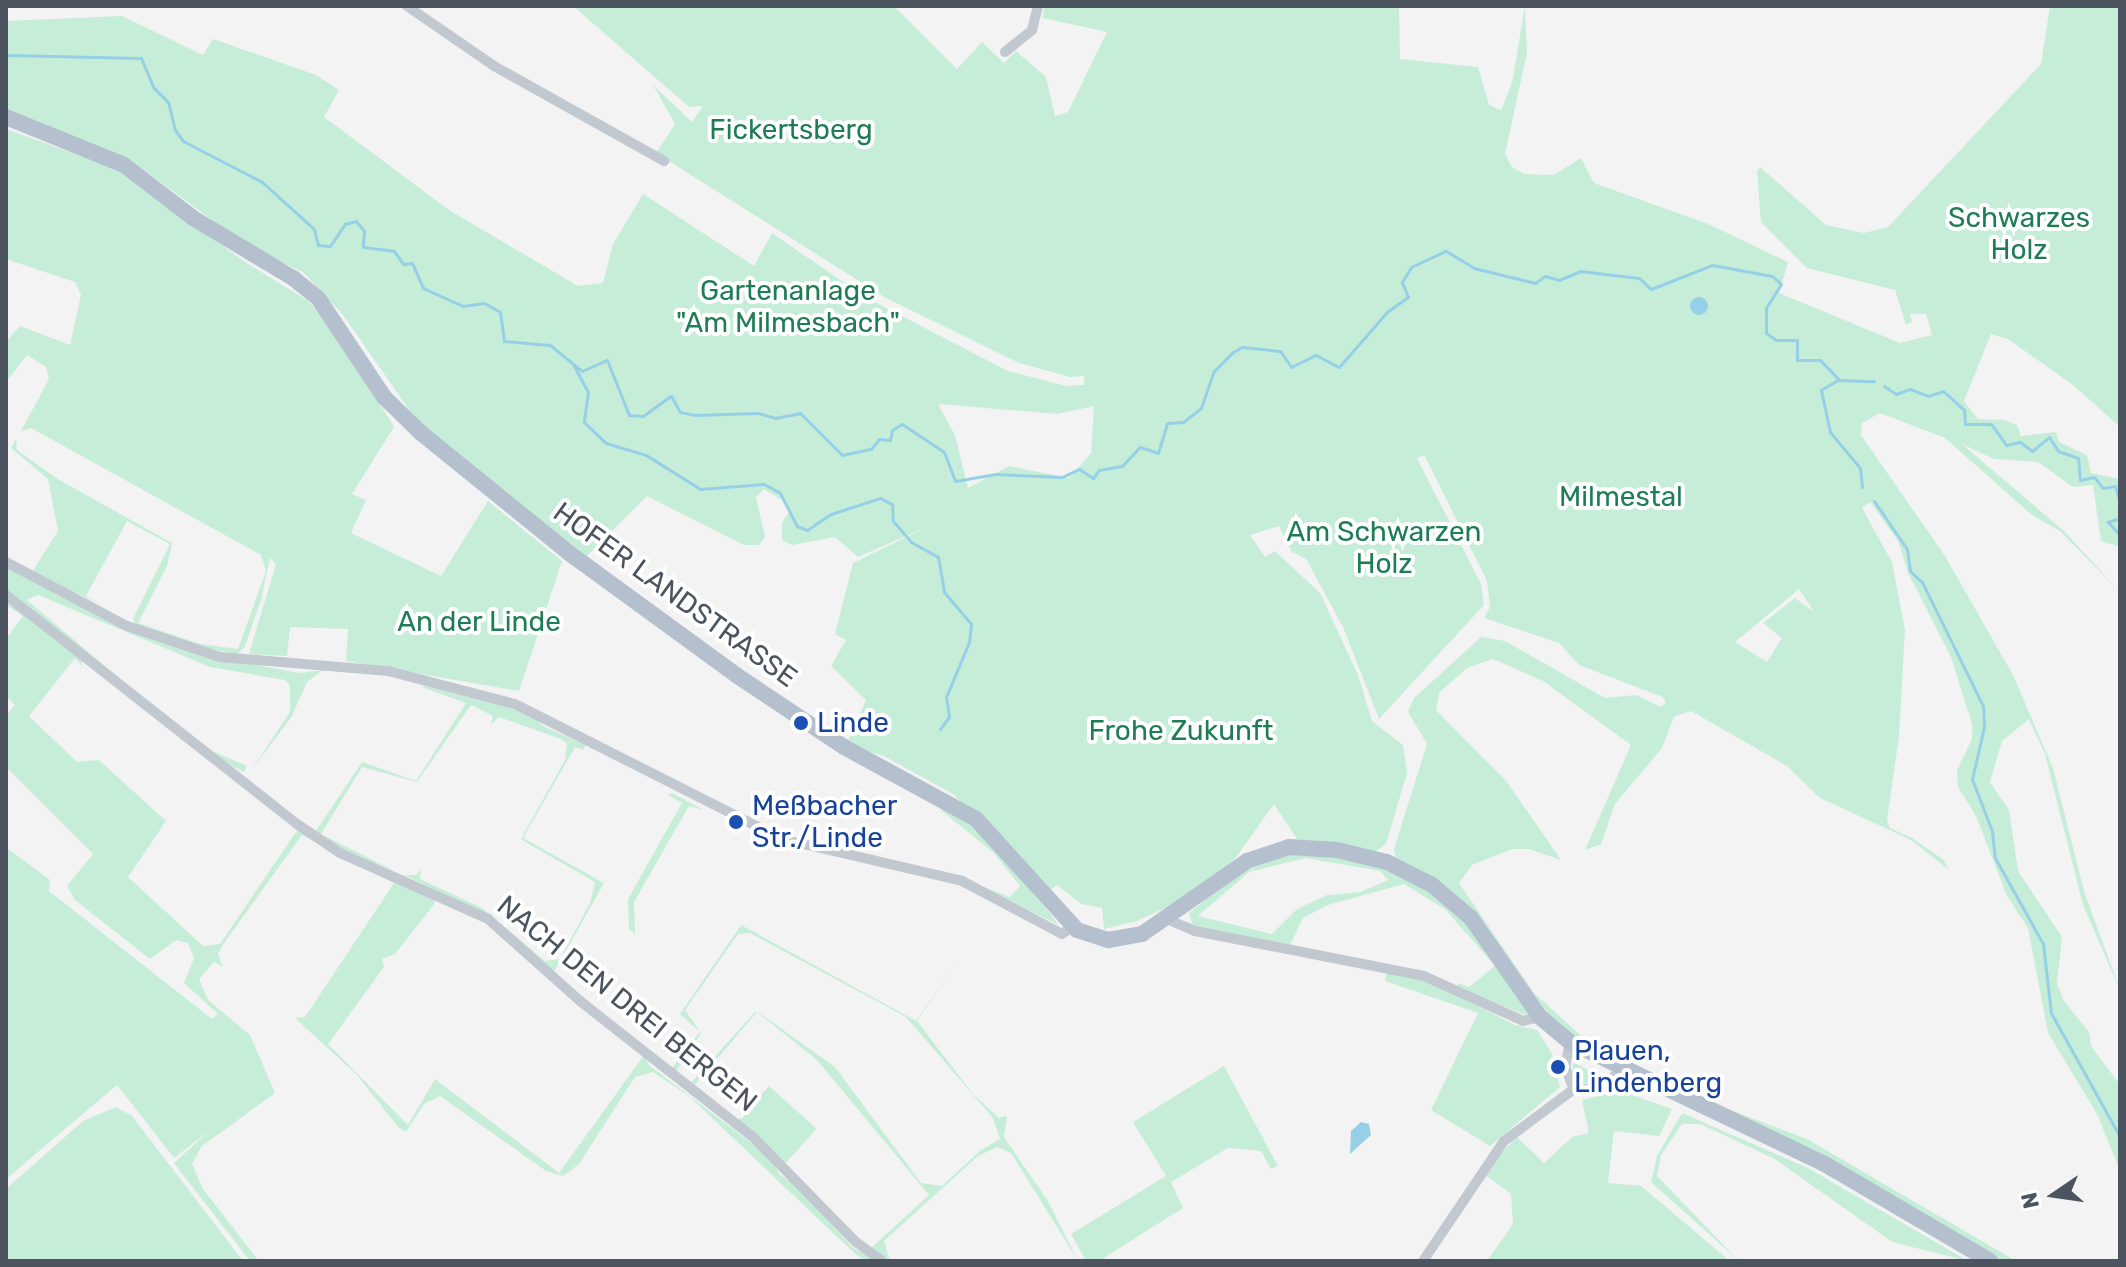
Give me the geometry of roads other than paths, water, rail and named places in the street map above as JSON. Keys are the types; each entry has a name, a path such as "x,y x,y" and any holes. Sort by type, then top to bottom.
{"main road":[{"name":"HOFER LANDSTRASSE","path":"6,117 124,165 193,218 293,278 318,298 384,397 421,433 569,553 736,675 844,747 976,819 1072,927"},
{"path":"1072,927 1096,938 1124,939 1169,920 1239,866 1270,851 1312,846 1364,856 1408,871 1452,899 1489,940 1540,1017 1570,1042 1622,1071 1823,1163 1990,1261"}],"street":[{"path":"407,6 494,66 664,161"},
{"path":"1005,52 1032,30 1038,6"},
{"path":"6,562 127,626 220,657 388,671 515,704 782,839 962,881 1062,934 1072,927"},
{"name":"NACH DEN DREI BERGEN","path":"6,595 297,824 340,853 488,919 580,1001 753,1137 882,1261"},
{"path":"1169,920 1195,931 1424,976 1523,1021 1540,1017"},
{"path":"1570,1042 1565,1067 1574,1089"},
{"path":"1423,1261 1504,1141 1574,1089 1595,1089 1622,1071"}],"water":[{"path":"1695,297 1703,297 1708,306 1706,313 1695,315 1690,310 1690,302"},
{"path":"1361,1122 1369,1124 1371,1135 1350,1154 1351,1131"}],"waterway":[{"path":"6,55 141,58 154,88 168,102 175,130 183,141 262,182 314,229 318,245 330,246 345,224 356,221 364,231 363,247 394,251 403,264 412,263 423,288 463,306 484,303 500,312 504,341 550,345 582,371 607,360 629,415 643,416 671,396 680,412 695,415 758,413 775,418 800,413 842,455 871,449 879,439 890,440 892,430 902,424 944,452 955,481 995,474 1062,477 1079,469 1093,478 1099,470 1122,466 1140,447 1158,453 1167,423 1183,422 1201,408 1214,371 1233,352 1242,347 1280,351 1291,367 1316,355 1339,367 1387,312 1408,297 1402,282 1411,267 1446,251 1474,268 1535,283 1545,276 1559,280 1580,271 1639,278 1651,289 1712,265 1772,276 1781,284 1766,308 1766,333 1776,340 1797,340 1797,360 1820,360 1839,380 1874,381"},
{"path":"573,364 588,392 584,422 606,443 646,455 700,489 764,484 780,493 797,526 807,530 831,514 880,498 892,504 893,521 911,542 938,557 944,592 971,624 969,642 946,697 949,717 940,729"},
{"path":"1838,380 1821,390 1830,432 1860,468 1862,487"},
{"path":"1884,386 1896,394 1910,389 1928,396 1943,391 1964,410 1965,424 1991,424 2006,445 2020,442 2032,451 2049,437 2058,451 2078,458 2080,480 2094,477 2103,488 2115,486 2120,502"},
{"path":"1874,501 1907,549 1910,571 1922,582 1983,706 1984,727 1972,779 1992,831 1995,858 2043,944 2051,1013 2120,1137"},
{"path":"2120,518 2108,522 2120,535"}],"place":[{"name":"Linde","path":"801,723"},
{"name":"Meßbacher Str./Linde","path":"736,822"},
{"name":"Plauen, Lindenberg","path":"1558,1067"}],"park label":[{"name":"Fickertsberg","path":"791,130"},
{"name":"Schwarzes Holz","path":"2019,234"},
{"name":"Gartenanlage \"Am Milmesbach\"","path":"788,307"},
{"name":"Milmestal","path":"1621,497"},
{"name":"Am Schwarzen Holz","path":"1384,548"},
{"name":"An der Linde","path":"479,622"},
{"name":"Frohe Zukunft","path":"1181,731"}]}
